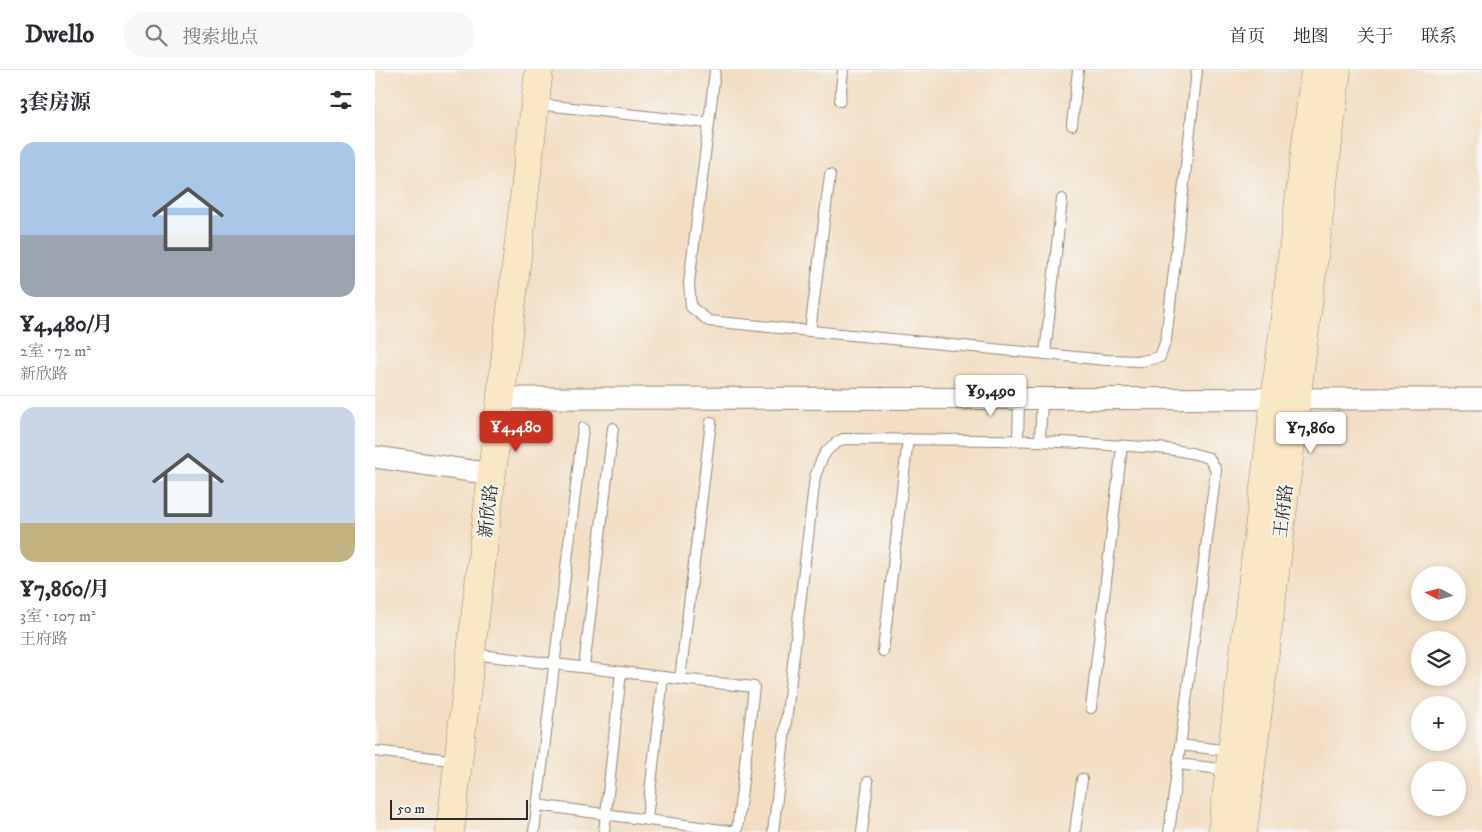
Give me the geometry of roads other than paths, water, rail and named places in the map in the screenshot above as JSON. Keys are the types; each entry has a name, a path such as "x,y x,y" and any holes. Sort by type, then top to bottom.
{"street":[{"name":"新欣路","path":"450,832 539,70"},
{"name":"王府路","path":"1286,399 1315,70"},
{"name":"王府路","path":"1222,832 1241,762 1286,399 1337,70"},
{"path":"501,398 1482,399"},
{"path":"375,457 492,474"},
{"name":"王府路","path":"1241,762 1243,832"}],"lane":[{"path":"715,70 689,283 691,307 709,321 1106,360 1142,361 1160,357 1166,340 1197,70"},
{"path":"840,101 843,70"},
{"path":"1072,125 1078,70"},
{"path":"535,104 709,123"},
{"path":"810,331 830,175"},
{"path":"1045,354 1062,198"},
{"path":"1018,440 1019,398"},
{"path":"1040,441 1041,398"},
{"path":"680,680 711,422"},
{"path":"534,832 583,428"},
{"path":"584,668 613,428"},
{"path":"773,832 815,477 822,456 831,445 843,438 1040,441 1160,448 1195,453 1209,458 1216,470 1169,832"},
{"path":"883,651 908,439"},
{"path":"1091,708 1122,446"},
{"path":"471,654 680,680 754,687 737,832 673,828 647,820 537,806"},
{"path":"604,832 621,672"},
{"path":"647,820 663,677"},
{"path":"1180,745 1241,762"},
{"path":"375,751 459,761"},
{"path":"1178,764 1241,762"},
{"path":"1075,832 1082,779"},
{"path":"862,832 868,782"}]}
